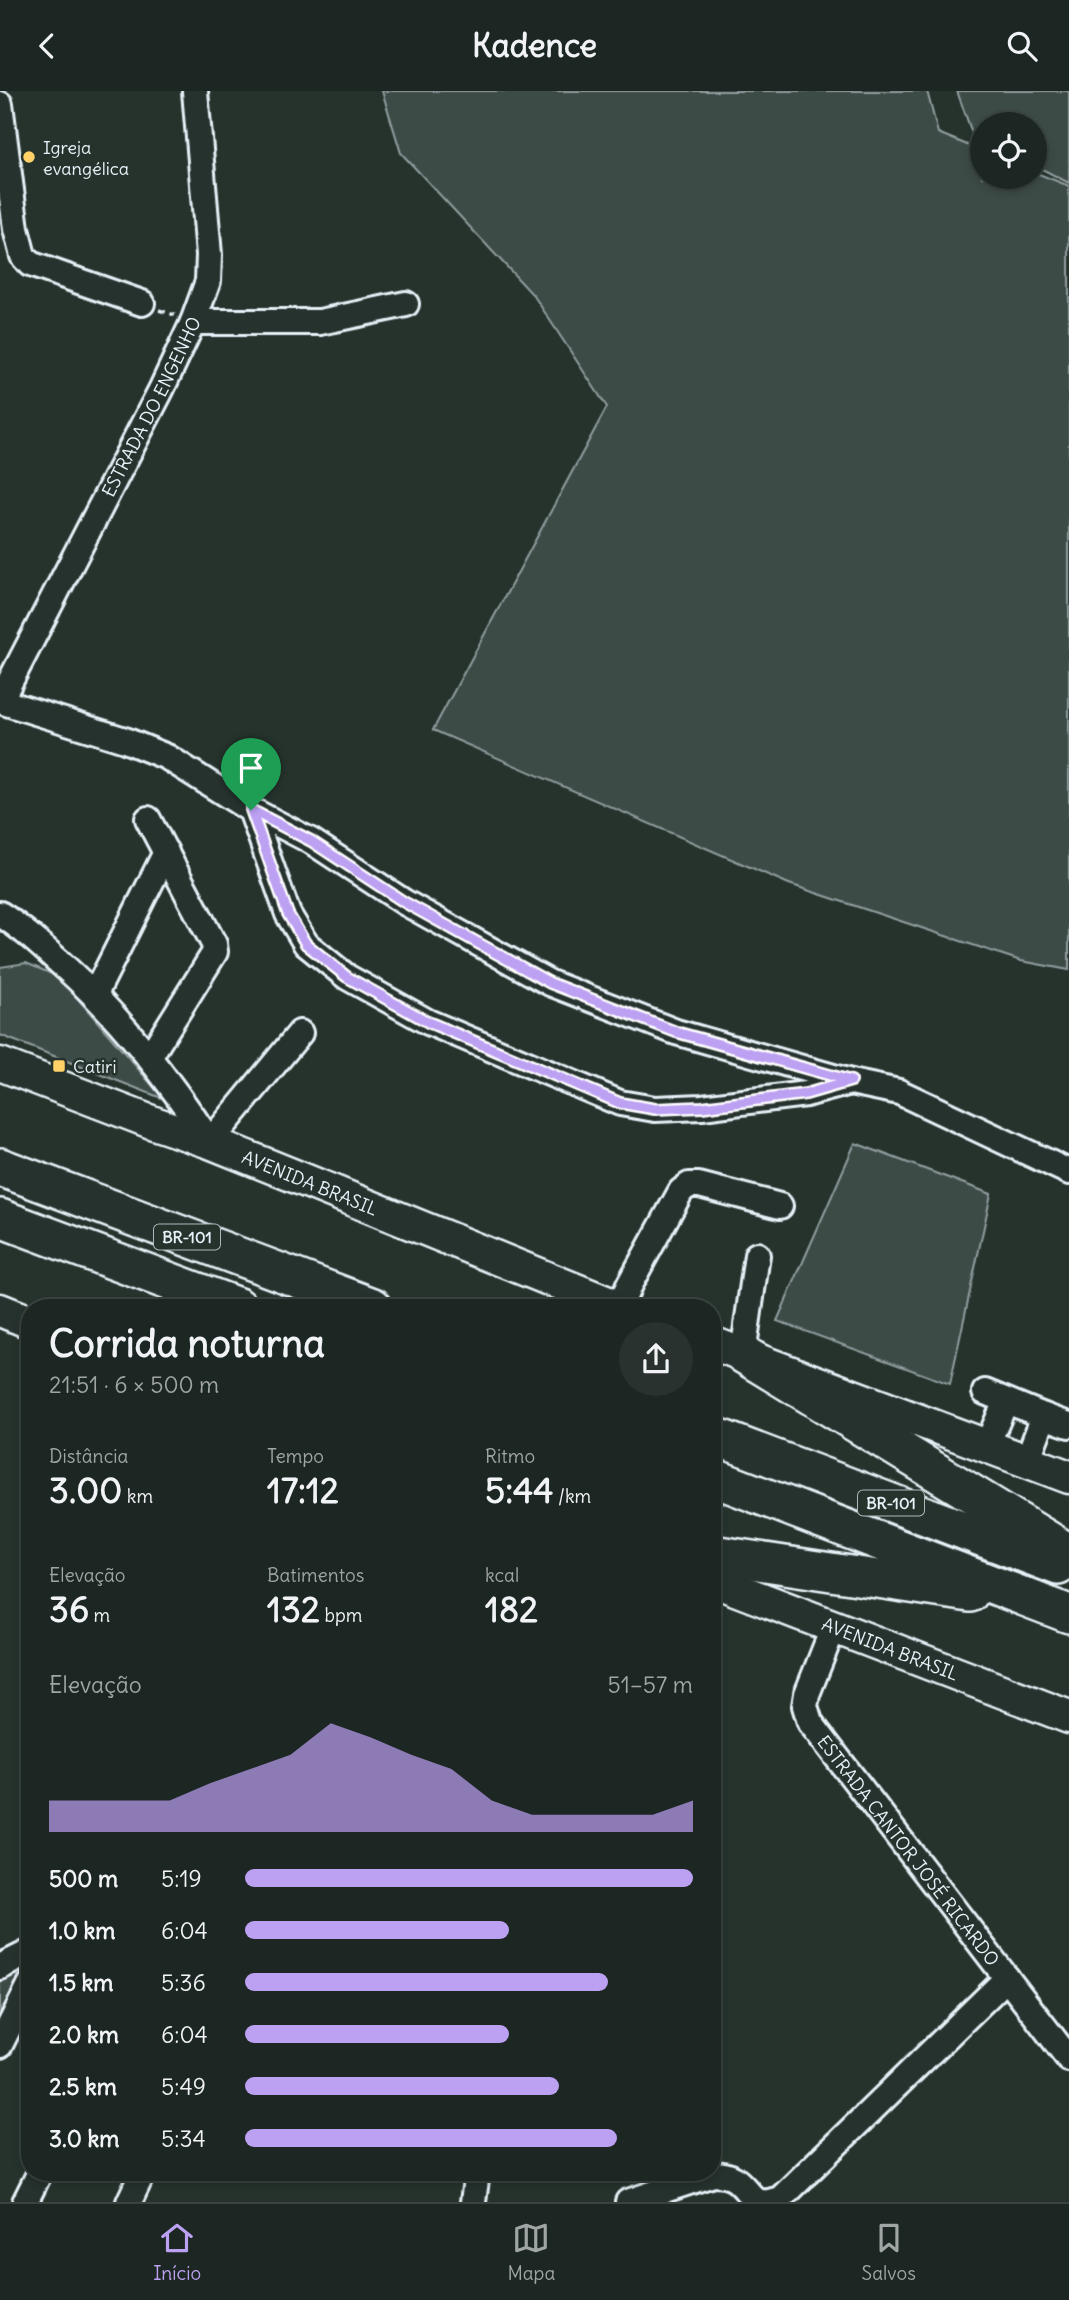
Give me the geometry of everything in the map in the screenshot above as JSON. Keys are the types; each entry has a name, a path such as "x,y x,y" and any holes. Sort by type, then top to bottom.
{"highway":[{"name":"BR-101","path":"0,1167 352,1299"},
{"name":"BR-101","path":"0,1218 217,1299"},
{"path":"728,1348 1069,1553"},
{"name":"BR-101","path":"721,1438 1069,1570"},
{"name":"BR-101","path":"721,1481 1055,1609"},
{"path":"721,1555 1055,1609"}],"main road":[{"name":"AVENIDA BRASIL","path":"0,1064 210,1142 599,1299"},
{"path":"0,1310 21,1318"},
{"path":"728,1348 1026,1463 1069,1477"},
{"name":"AVENIDA BRASIL","path":"721,1583 1069,1717"}],"street":[{"name":"ESTRADA DO ENGENHO","path":"0,701 161,390 193,322 208,281 209,255 195,91"},
{"path":"0,104 8,231 23,256 30,264 142,303"},
{"path":"193,322 320,322 406,304"},
{"path":"0,701 125,740 167,757 251,810 311,841 404,902 550,983 676,1032 899,1092 1069,1172"},
{"path":"251,810 288,914 306,944 347,977 428,1022 620,1103 655,1109 702,1107 806,1094 851,1081"},
{"path":"148,819 214,944 215,952 150,1056"},
{"path":"94,994 166,852"},
{"path":"0,914 35,939 94,994 150,1056 210,1142 300,1033"},
{"path":"0,933 35,939"},
{"path":"623,1299 681,1191 689,1185 699,1185 780,1206"},
{"path":"728,1348 757,1255"},
{"path":"986,1447 996,1397 1069,1425"},
{"path":"1026,1463 1044,1416"},
{"name":"ESTRADA CANTOR JOSÉ RICARDO","path":"834,1626 807,1694 805,1706 810,1722 1069,2059"},
{"path":"0,1967 21,1956"},
{"path":"769,2202 780,2199 1007,1978"},
{"path":"0,2045 21,2003"},
{"path":"721,2174 736,2178 756,2201 762,2202"},
{"path":"25,2202 36,2181"},
{"path":"129,2202 139,2181"},
{"path":"473,2202 476,2181"},
{"path":"628,2202 666,2197 699,2181"}],"path":[{"path":"142,303 193,322"}],"shaded area":[{"path":"382,91 927,91 938,133 970,146 970,189 1047,189 1047,177 1069,186 1069,970 1021,961 789,884 433,730 607,407 534,296 401,153"},
{"path":"957,91 1069,91 1069,183 1047,172 1047,112 970,112 970,127"},
{"path":"26,963 59,977 164,1099 0,1035 0,967"},
{"path":"855,1143 991,1194 950,1384 777,1321"},
{"path":"21,1956 21,2003 0,2045 0,1967"}],"place":[{"name":"Igreja evangélica","path":"29,157"},
{"name":"Catiri","path":"59,1066"}],"route":[{"path":"251,810 311,841 404,902 550,983 676,1032 851,1081 806,1094 702,1107 655,1109 620,1103 428,1022 347,977 306,944 288,914 251,810"}]}
